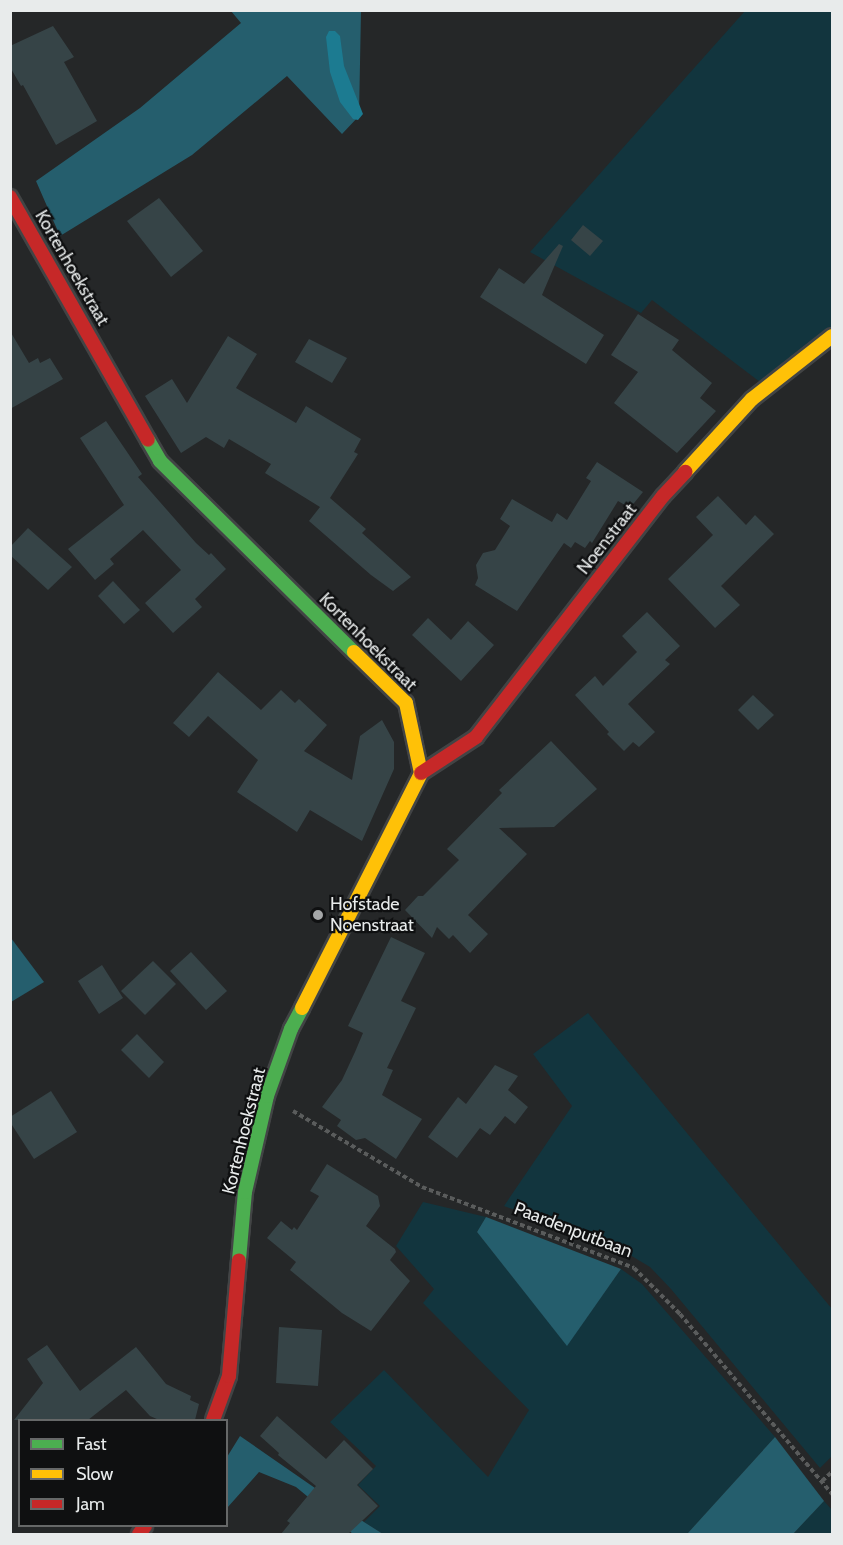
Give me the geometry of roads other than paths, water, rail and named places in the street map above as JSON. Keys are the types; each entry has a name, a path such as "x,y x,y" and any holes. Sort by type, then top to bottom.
{"street":[{"name":"Kortenhoekstraat","path":"10,197 160,461 406,703 421,772 291,1029 267,1096 245,1192 229,1376 213,1419"},
{"name":"Noenstraat","path":"421,772 476,736 663,496 752,399 832,336"}],"place":[{"name":"Hofstade Noenstraat","path":"318,915"}]}
